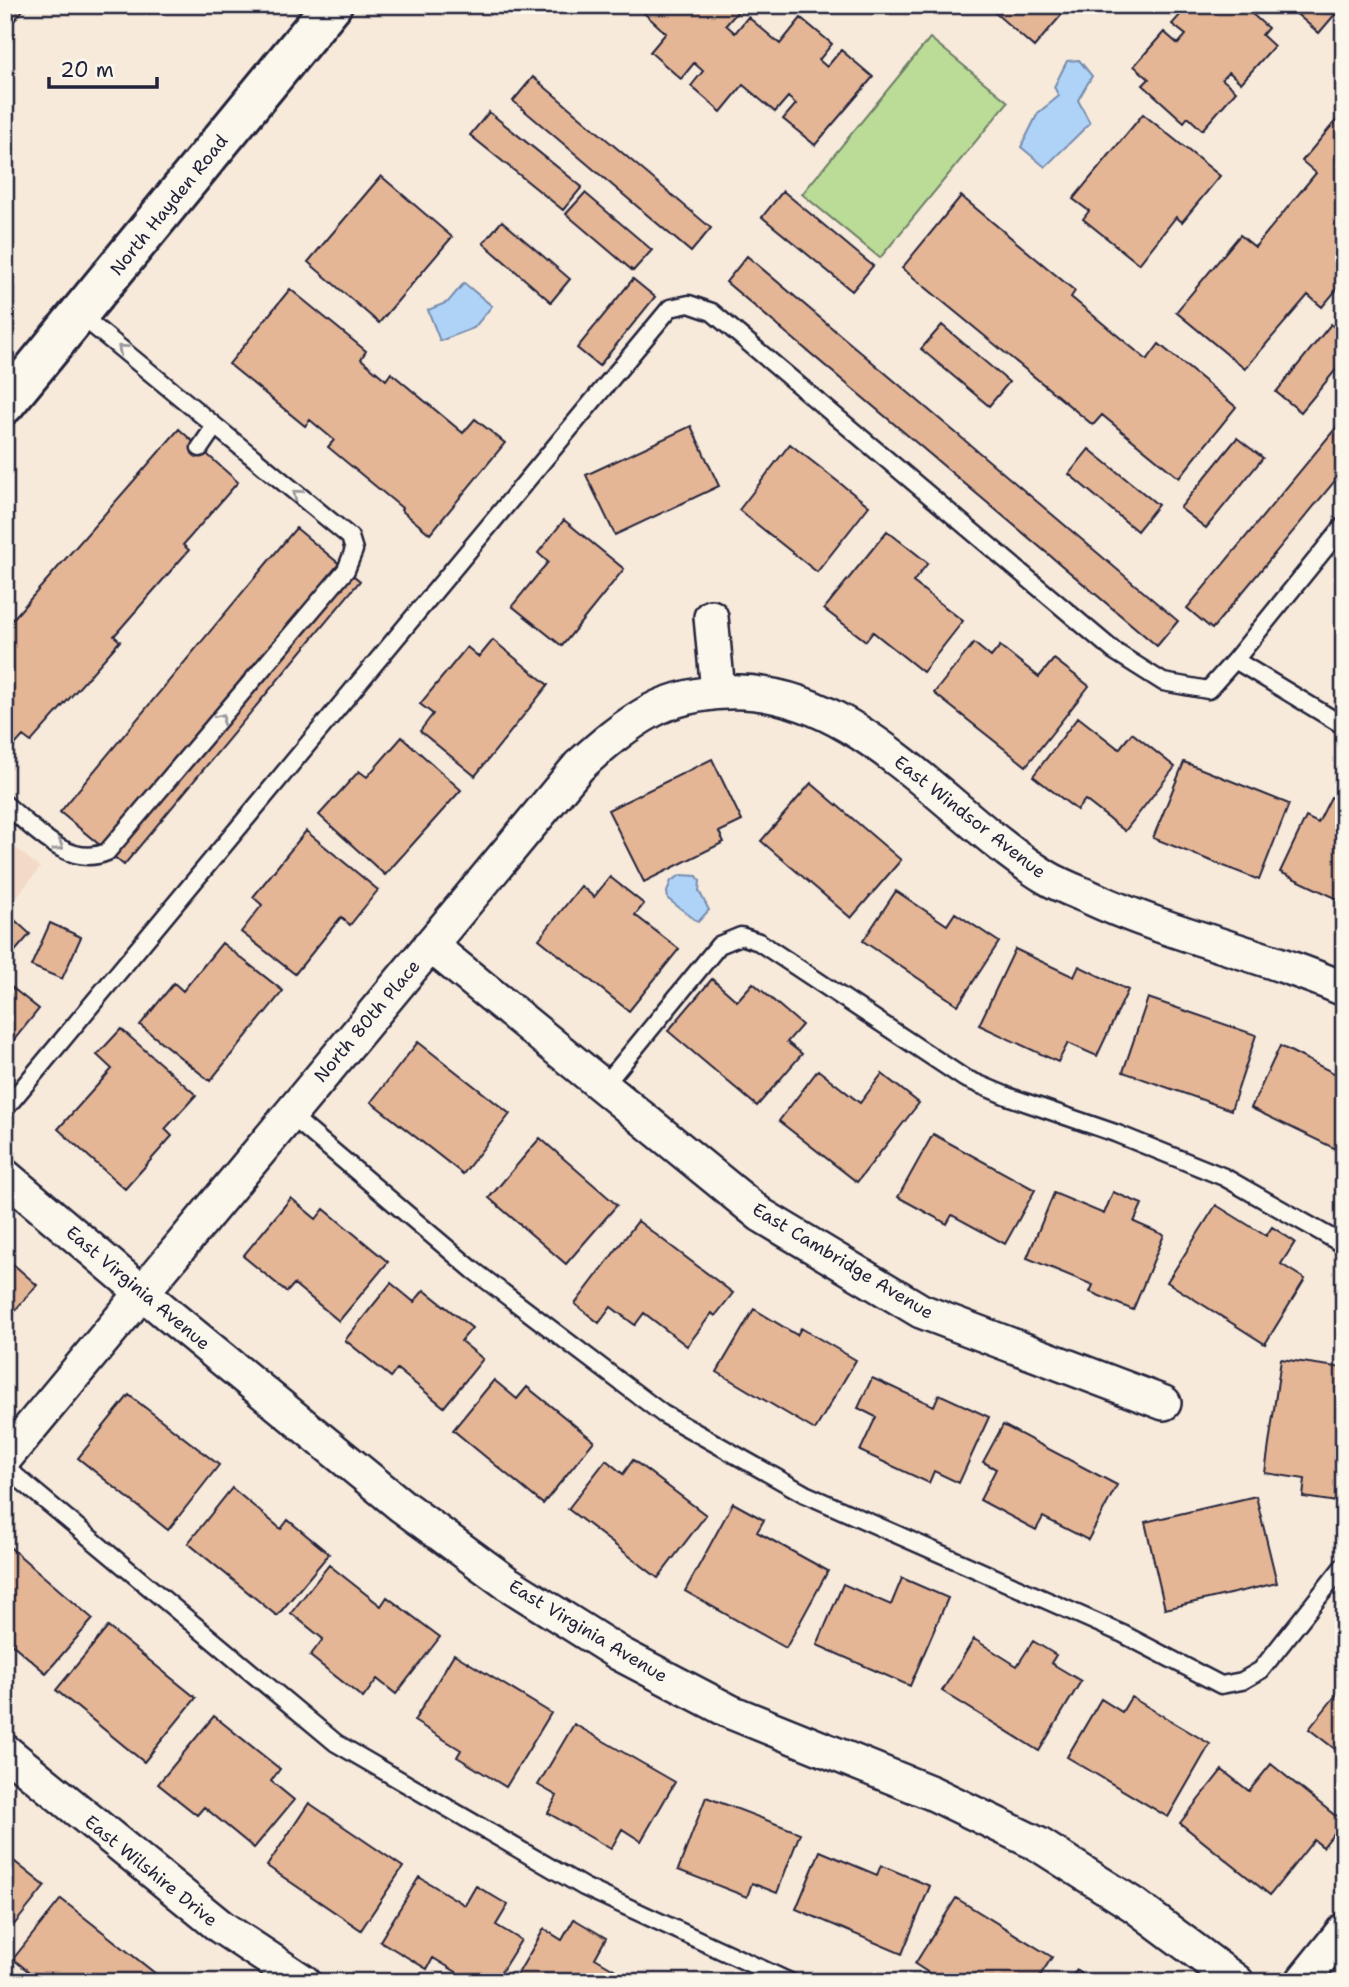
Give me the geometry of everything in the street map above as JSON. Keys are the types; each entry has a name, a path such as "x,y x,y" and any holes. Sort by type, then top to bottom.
{"main road":[{"name":"North Hayden Road","path":"5,404 332,5"}],"street":[{"path":"711,617 718,692"},
{"name":"East Windsor Avenue","path":"718,692 743,691 791,699 835,718 876,744 986,834 1047,878 1117,910 1344,989"},
{"name":"North 80th Place","path":"5,1458 579,766 617,732 653,710 693,696 718,692"},
{"name":"East Cambridge Avenue","path":"430,945 761,1215 920,1311 1164,1403"},
{"name":"East Virginia Avenue","path":"5,1176 143,1294 402,1506 507,1583 597,1640 731,1712 932,1793 1038,1844 1134,1905 1237,1982"},
{"name":"East Wilshire Drive","path":"5,1751 221,1927 304,1982"},
{"path":"1301,1982 1344,1930"}],"lane":[{"path":"5,1109 670,308 689,304 712,312 1114,651 1163,682 1208,690 1344,525"},
{"path":"5,804 58,847 77,856 98,856 107,852 349,565 354,550 350,537 79,314"},
{"path":"200,448 215,426"},
{"path":"1235,660 1344,726"},
{"path":"604,1086 719,945 741,936 759,942 964,1078 1007,1096 1115,1133 1224,1177 1344,1245"},
{"path":"289,1114 473,1270 663,1414 805,1494 1123,1634 1221,1685 1242,1681 1261,1670 1344,1565"},
{"path":"5,1467 336,1744 584,1887 790,1982"}],"shaded area":[{"path":"5,839 40,868 5,911"}],"green space":[{"path":"930,38 1008,102 880,258 802,194"}],"water":[{"path":"1079,60 1092,76 1078,100 1090,123 1045,167 1021,147 1038,113 1059,96 1054,87 1067,61"},
{"path":"464,283 492,306 474,328 440,341 428,310 448,302"},
{"path":"681,875 697,876 700,881 699,891 709,910 698,922 668,899 667,892 671,881"}],"building":[{"path":"5,5 27,5 5,32"},
{"path":"635,5 733,5 739,10 726,25 735,33 748,17 780,44 801,18 832,44 819,60 827,67 841,50 873,77 815,145 783,119 796,104 788,97 775,112 743,85 721,112 691,86 703,71 694,63 681,79 650,52 666,33"},
{"path":"1000,5 1070,5 1034,47 994,12"},
{"path":"1189,5 1242,5 1268,28 1262,35 1274,46 1241,83 1229,72 1222,79 1236,91 1202,130 1188,117 1184,122 1143,85 1149,79 1134,66 1164,32 1178,44 1186,35 1172,24"},
{"path":"1286,5 1343,5 1319,33"},
{"path":"533,77 711,228 691,252 513,101"},
{"path":"1344,111 1344,281 1322,307 1308,295 1245,369 1176,312 1240,235 1255,247 1316,173 1302,161"},
{"path":"489,112 582,187 563,210 470,135"},
{"path":"1143,114 1220,176 1182,222 1176,217 1139,264 1083,219 1089,211 1073,199"},
{"path":"381,176 452,237 379,323 308,262"},
{"path":"783,191 873,266 852,291 762,217"},
{"path":"585,193 652,250 633,271 566,214"},
{"path":"961,196 1075,291 1071,297 1147,360 1159,344 1236,407 1179,478 1102,415 1093,425 902,268"},
{"path":"502,221 570,279 551,302 483,243"},
{"path":"747,256 1178,621 1157,646 726,282"},
{"path":"633,279 655,297 599,366 577,348"},
{"path":"290,289 366,351 361,359 386,380 391,373 463,433 475,419 505,443 430,534 328,447 334,440 310,420 305,426 229,364"},
{"path":"1331,324 1344,335 1344,360 1301,412 1276,392"},
{"path":"942,325 1009,382 989,406 921,349"},
{"path":"1344,418 1344,470 1212,629 1187,608"},
{"path":"691,426 719,486 615,535 586,475"},
{"path":"179,429 238,482 183,545 189,550 114,636 120,641 31,742 23,736 5,756 5,628"},
{"path":"1237,438 1263,458 1206,528 1180,508"},
{"path":"790,444 869,506 817,572 739,510"},
{"path":"1089,449 1158,505 1137,531 1069,474"},
{"path":"564,520 624,569 562,646 512,606 548,562 538,553"},
{"path":"296,528 360,581 124,865 60,812"},
{"path":"887,531 928,563 913,582 963,621 923,672 873,632 866,641 824,609"},
{"path":"493,640 548,685 475,776 420,731 433,714 420,704 467,647 479,657"},
{"path":"974,643 991,657 1000,646 1039,677 1054,659 1089,686 1026,766 934,693"},
{"path":"1078,717 1119,749 1132,733 1175,767 1125,831 1085,800 1077,810 1033,776"},
{"path":"402,737 461,790 385,875 319,815 359,771 367,777"},
{"path":"712,759 742,821 719,832 724,842 644,882 608,810"},
{"path":"1184,762 1289,804 1259,880 1153,838"},
{"path":"811,783 901,860 851,918 761,841"},
{"path":"1331,797 1344,803 1344,902 1280,872 1306,817 1318,823"},
{"path":"306,831 378,890 350,925 341,917 295,974 241,932 262,905 253,897"},
{"path":"610,877 644,904 635,915 679,949 629,1011 539,939 581,886 594,897"},
{"path":"896,891 947,925 955,913 999,942 958,1005 863,941"},
{"path":"6,912 30,934 10,957 5,952"},
{"path":"50,923 81,937 62,979 31,966"},
{"path":"222,943 283,991 210,1081 140,1025 174,983 183,991"},
{"path":"1015,949 1074,977 1079,966 1128,990 1097,1056 1068,1043 1058,1062 979,1025"},
{"path":"712,979 737,1001 753,983 802,1025 787,1042 802,1054 757,1106 668,1031"},
{"path":"5,982 39,1009 5,1051"},
{"path":"1148,998 1256,1035 1231,1110 1123,1072"},
{"path":"121,1029 196,1095 165,1129 172,1136 125,1189 58,1129 112,1069 97,1055"},
{"path":"418,1042 510,1114 463,1174 371,1102"},
{"path":"1280,1046 1344,1078 1344,1153 1251,1108"},
{"path":"818,1070 860,1103 882,1074 919,1103 857,1182 779,1121"},
{"path":"933,1134 1035,1190 1005,1244 952,1215 947,1224 898,1197"},
{"path":"540,1138 617,1205 566,1264 489,1198"},
{"path":"1113,1192 1142,1204 1134,1222 1164,1235 1133,1310 1090,1292 1093,1285 1027,1258 1054,1193 1104,1214"},
{"path":"291,1198 316,1219 324,1209 388,1262 339,1321 294,1284 287,1292 243,1256"},
{"path":"1216,1205 1266,1236 1272,1227 1295,1242 1281,1264 1305,1279 1265,1344 1167,1282"},
{"path":"638,1221 733,1293 715,1316 712,1313 687,1346 644,1313 635,1325 611,1307 599,1323 575,1304"},
{"path":"5,1257 37,1285 5,1322"},
{"path":"391,1283 414,1302 424,1290 472,1328 461,1341 483,1359 444,1407 397,1369 391,1377 345,1340"},
{"path":"754,1309 797,1335 801,1328 856,1360 815,1430 717,1372"},
{"path":"1281,1359 1344,1368 1344,1503 1303,1497 1305,1479 1265,1473"},
{"path":"872,1378 934,1406 939,1394 989,1417 959,1483 934,1471 929,1483 860,1451 876,1417 858,1408"},
{"path":"494,1380 517,1399 527,1387 594,1441 543,1504 453,1430"},
{"path":"129,1395 219,1465 168,1530 78,1458"},
{"path":"1003,1425 1117,1485 1088,1540 1043,1517 1036,1530 980,1500 996,1469 983,1462"},
{"path":"606,1460 623,1474 633,1460 706,1515 658,1578 568,1509"},
{"path":"232,1488 281,1529 288,1520 329,1554 277,1616 188,1543"},
{"path":"1256,1496 1277,1583 1165,1609 1145,1522"},
{"path":"733,1503 764,1520 757,1532 828,1571 786,1648 685,1591"},
{"path":"5,1543 93,1619 46,1673 5,1638"},
{"path":"329,1565 381,1606 387,1597 440,1637 396,1694 377,1679 363,1698 310,1656 323,1639 291,1613"},
{"path":"902,1578 948,1598 910,1686 817,1645 843,1584 891,1605"},
{"path":"108,1627 196,1698 144,1762 56,1690"},
{"path":"974,1639 1017,1666 1033,1641 1056,1655 1051,1663 1081,1681 1039,1751 942,1691"},
{"path":"454,1654 551,1713 506,1787 457,1757 461,1750 414,1721"},
{"path":"1344,1685 1344,1756 1309,1729"},
{"path":"1131,1697 1210,1744 1168,1817 1067,1757 1101,1699 1122,1712"},
{"path":"214,1716 280,1769 271,1781 294,1800 254,1848 204,1807 197,1815 158,1784"},
{"path":"574,1724 675,1782 641,1841 622,1829 611,1849 548,1813 557,1796 538,1785"},
{"path":"1271,1764 1343,1822 1323,1847 1314,1840 1270,1895 1180,1823 1222,1770 1249,1791"},
{"path":"706,1797 800,1833 777,1893 752,1883 747,1897 678,1870"},
{"path":"309,1803 403,1867 361,1930 267,1866"},
{"path":"820,1851 877,1875 881,1865 930,1886 902,1954 796,1909"},
{"path":"5,1854 45,1886 5,1936"},
{"path":"419,1877 465,1905 476,1886 508,1905 496,1925 521,1940 495,1982 473,1982 433,1958 427,1969 380,1941"},
{"path":"956,1898 1052,1957 1036,1982 943,1982 915,1964"},
{"path":"61,1899 156,1974 150,1982 42,1982 13,1959"},
{"path":"574,1919 606,1938 595,1958 636,1982 513,1982 544,1929 562,1940"},
{"path":"1077,1970 1092,1982 1067,1982"}]}
